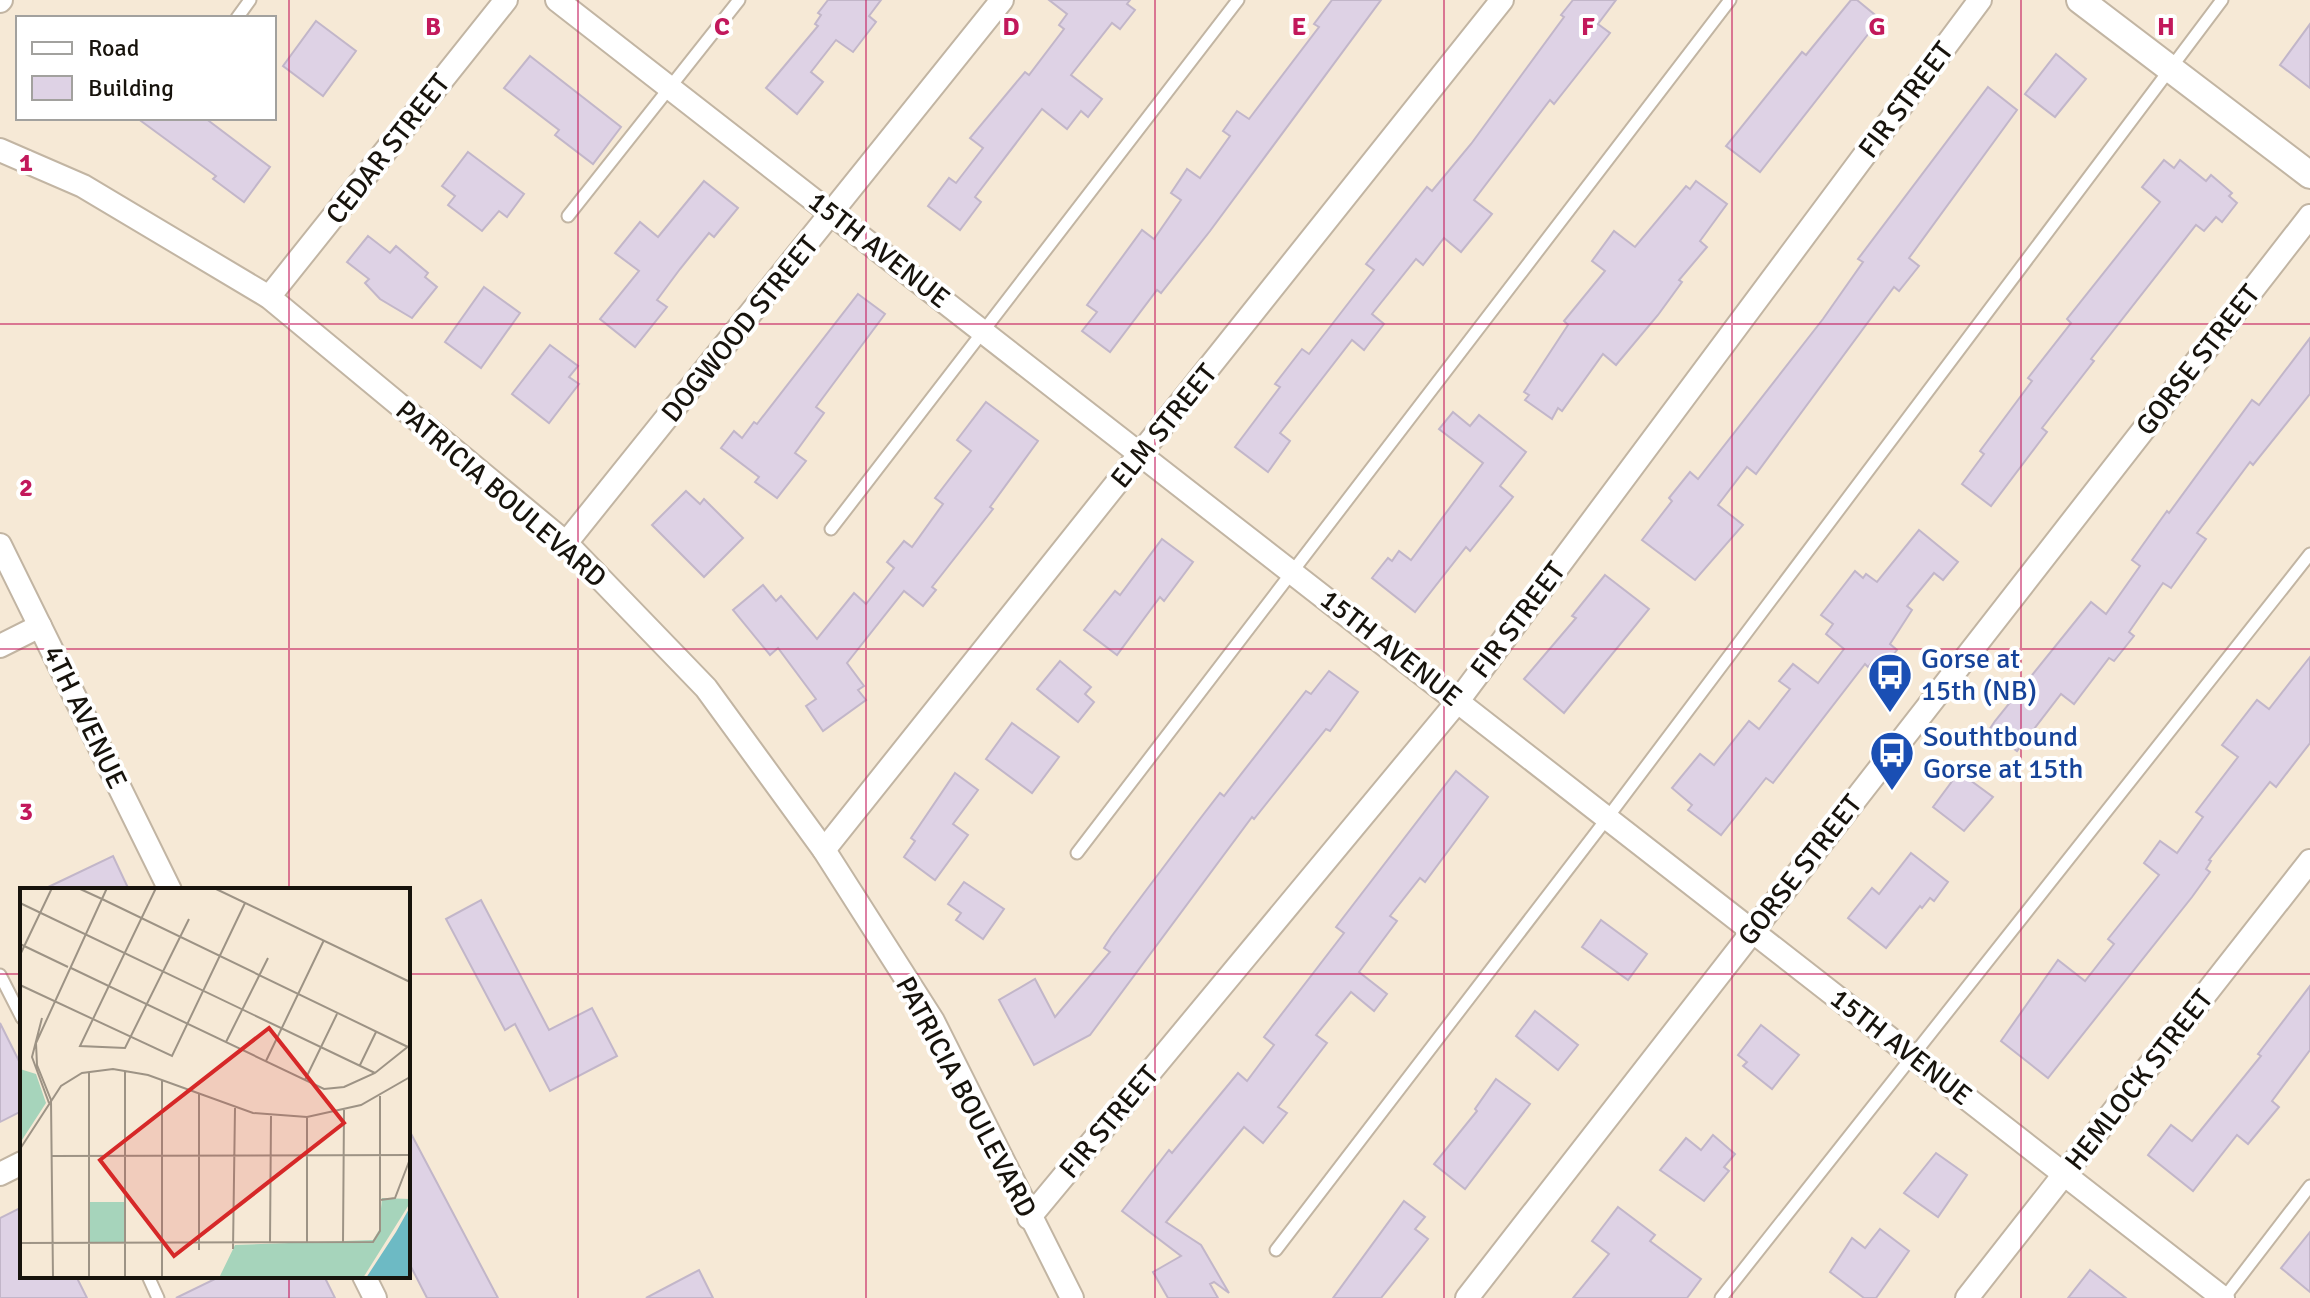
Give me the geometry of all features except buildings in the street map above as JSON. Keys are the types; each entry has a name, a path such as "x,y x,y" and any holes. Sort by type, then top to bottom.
{"street":[{"name":"CEDAR STREET","path":"269,297 506,0"},
{"name":"15TH AVENUE","path":"557,0 2224,1298"},
{"name":"DOGWOOD STREET","path":"566,543 1002,0"},
{"name":"ELM STREET","path":"824,850 1502,0"},
{"name":"FIR STREET","path":"1029,1218 1458,701 1980,0"},
{"path":"2080,0 2310,175"},
{"name":"PATRICIA BOULEVARD","path":"0,150 83,186 269,297 566,543 706,688 824,850 933,1021 1029,1218 1072,1298"},
{"name":"GORSE STREET","path":"1467,1298 2310,216"},
{"name":"4TH AVENUE","path":"0,545 169,888"},
{"path":"0,646 40,626"},
{"name":"HEMLOCK STREET","path":"1967,1298 2310,861"},
{"path":"0,1174 20,1164"},
{"path":"365,1278 375,1298"}],"lane":[{"path":"568,216 739,0"},
{"path":"831,529 1238,0"},
{"path":"1077,853 1730,0"},
{"path":"1276,1250 1608,817 2222,0"},
{"path":"1721,1298 2310,554"},
{"path":"0,975 20,1014"},
{"path":"2224,1298 2310,1186"},
{"path":"149,1278 158,1298"}],"place":[{"name":"Gorse at 15th (NB)","path":"1890,714"},
{"name":"Southtbound Gorse at 15th","path":"1892,792"}]}
